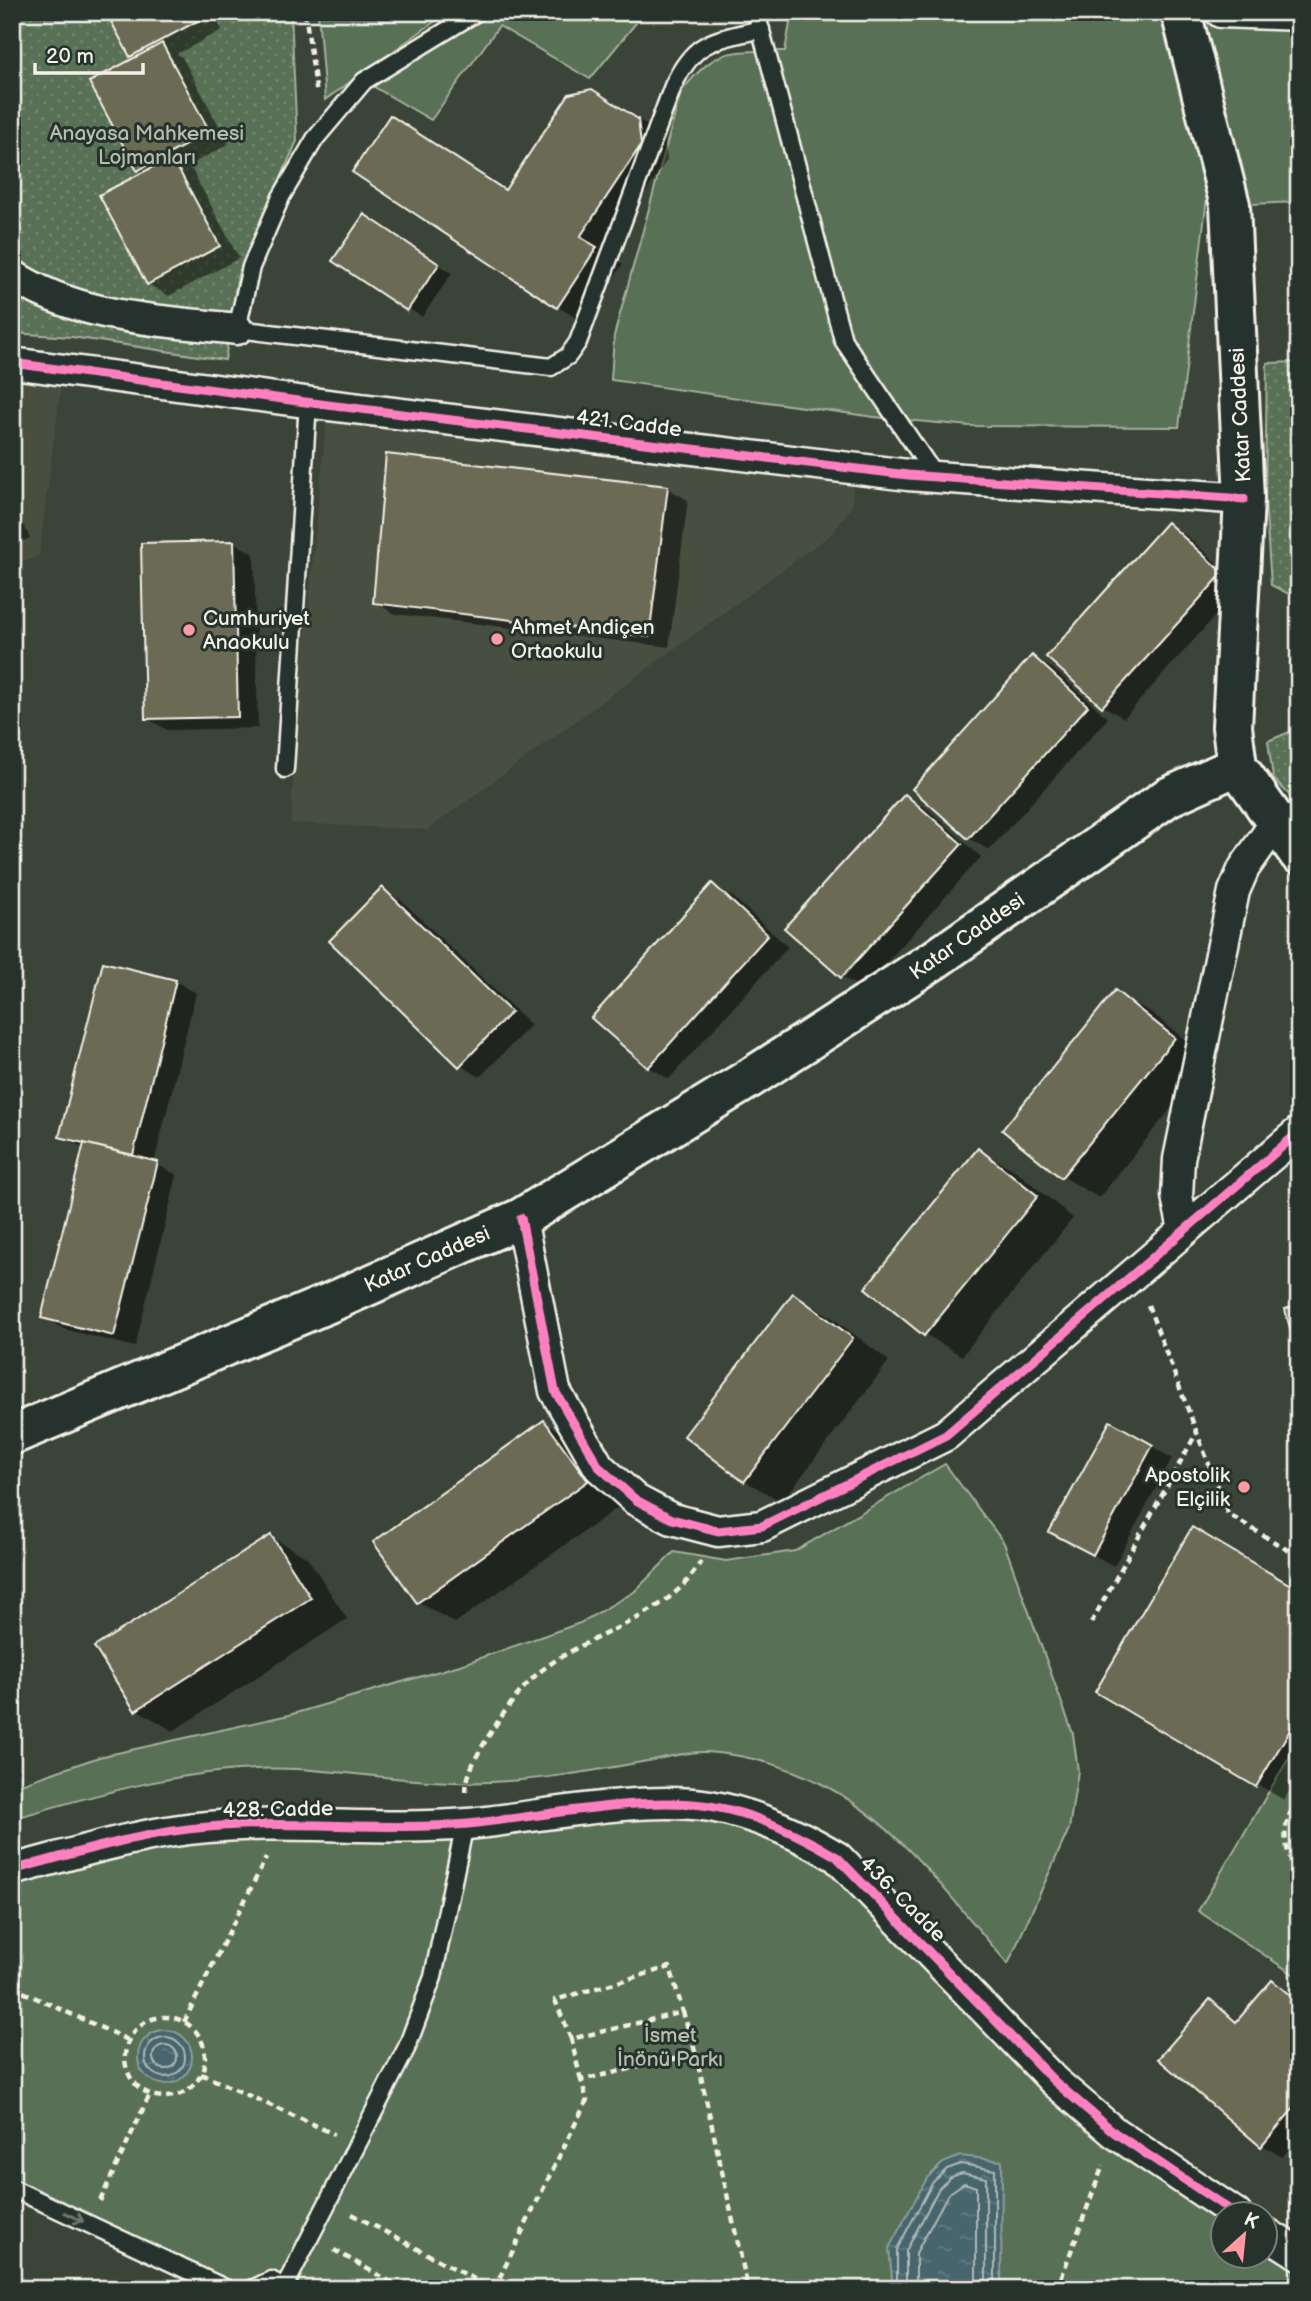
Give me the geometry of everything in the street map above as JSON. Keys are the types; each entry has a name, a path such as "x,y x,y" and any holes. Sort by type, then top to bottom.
{"main road":[{"name":"Katar Caddesi","path":"12,1435 336,1300 521,1218 747,1080 934,960 1168,797 1237,766 1231,727 1244,499 1230,205 1181,12"},
{"path":"1237,766 1299,853"}],"street":[{"path":"1220,12 1299,15"},
{"path":"12,275 40,294 97,312 237,329"},
{"name":"421. Cadde","path":"12,363 308,402 936,477 1244,499"},
{"path":"1184,1230 1177,1196 1179,1160 1227,916 1244,868 1276,822"},
{"path":"521,1218 555,1391 599,1467 636,1500 672,1519 718,1531 762,1526 946,1435 1299,1132"},
{"name":"436. Cadde","path":"465,1824 665,1803 709,1806 751,1816 796,1832 837,1857 1054,2081 1115,2133 1215,2200"},
{"name":"428. Cadde","path":"12,1870 144,1836 209,1827 465,1824"},
{"path":"1280,2242 1299,2254"}],"lane":[{"path":"477,12 364,81 323,130 281,197 251,267 237,329 551,366 568,356 578,342 673,86 685,61 701,46 761,29"},
{"path":"756,12 843,340 936,477"},
{"path":"285,769 308,402"},
{"path":"252,2289 271,2280 287,2287 407,2047 433,1977 465,1824"},
{"path":"12,2188 227,2289"}],"path":[{"path":"305,12 323,130"},
{"path":"1135,1272 1228,1514 1299,1557"},
{"path":"1091,1623 1197,1432"},
{"path":"465,1824 466,1780 500,1718 535,1676 673,1594 696,1572 718,1531"},
{"path":"1299,1800 1287,1820 1284,1838 1288,1856 1299,1874"},
{"path":"184,2022 282,1826"},
{"path":"329,2202 494,2289 587,2100 571,2039 555,2000 670,1967 696,2054 748,2289"},
{"path":"12,1987 128,2040"},
{"path":"571,2039 683,2012"},
{"path":"168,2016 184,2022 201,2038 205,2051 201,2074 189,2088 177,2095 150,2094 139,2088 125,2067 124,2054 128,2040 143,2022 155,2017 168,2016"},
{"path":"581,2080 696,2054"},
{"path":"201,2074 358,2145"},
{"path":"89,2224 150,2094"},
{"path":"1057,2289 1115,2133"},
{"path":"310,2238 403,2289"}],"shaded area":[{"path":"12,363 63,369 39,555 12,568"},
{"name":"Ahmet Andiçen Ortaokulu","path":"328,405 854,468 852,506 833,533 427,830 291,823 295,745"}],"green space":[{"name":"Anayasa Mahkemesi Lojmanları","path":"12,12 291,12 297,141 238,274 225,360 72,337 12,333"},
{"path":"318,12 448,12 325,100"},
{"path":"477,12 645,12 590,79 499,26 431,120 364,81"},
{"path":"792,12 1159,12 1208,189 1179,427 970,426 874,417 611,380 614,336 681,92 705,66 726,54 785,51"},
{"path":"1181,12 1299,15 1299,202 1230,205"},
{"path":"1299,362 1299,599 1271,585 1265,499 1267,363"},
{"path":"1299,728 1299,805 1273,778 1268,741"},
{"path":"945,1464 1004,1543 1073,1734 1078,1771 1069,1829 1008,1964 917,1859 866,1812 807,1777 770,1763 732,1755 690,1753 567,1775 491,1782 442,1782 295,1769 223,1771 116,1790 12,1819 12,1787 99,1757 289,1715 460,1665 580,1623 634,1592 674,1552 726,1561 795,1551"},
{"path":"1299,1741 1299,1978 1198,1911"},
{"name":"İsmet İnönü Parkı","path":"665,1803 796,1832 990,2013 1210,2202 1210,2270 1280,2270 1280,2242 1299,2254 1299,2289 227,2289 12,2188 12,1870 144,1836"}],"water":[{"path":"170,2030 180,2034 188,2042 192,2057 188,2072 180,2080 160,2084 150,2080 142,2072 138,2052 142,2042 150,2034"},
{"path":"960,2156 1002,2161 1001,2289 889,2289 892,2278 889,2248 927,2178 943,2163"}],"building":[{"path":"106,12 200,12 203,18 130,57"},
{"path":"162,43 210,132 137,171 89,82"},
{"path":"592,89 638,119 641,145 580,237 597,247 557,308 352,172 390,115 505,190 569,94"},
{"path":"172,157 220,246 147,285 99,195"},
{"path":"364,214 439,264 407,311 332,261"},
{"path":"386,454 668,486 649,637 373,603"},
{"path":"1167,522 1223,573 1102,707 1046,657"},
{"name":"Cumhuriyet Anaokulu","path":"234,541 238,717 145,719 141,543"},
{"path":"1032,655 1088,706 968,839 912,789"},
{"path":"905,794 962,844 841,978 784,928"},
{"path":"712,883 768,935 648,1068 591,1018"},
{"path":"382,887 511,1012 459,1067 329,941"},
{"path":"103,962 176,980 133,1155 59,1137"},
{"path":"1115,990 1175,1038 1061,1178 1002,1130"},
{"path":"84,1143 158,1162 114,1336 41,1318"},
{"path":"978,1148 1038,1196 924,1336 865,1288"},
{"path":"793,1293 853,1338 744,1482 684,1436"},
{"path":"1299,1305 1299,1363 1285,1309"},
{"path":"544,1420 588,1481 417,1603 373,1542"},
{"path":"1110,1421 1153,1445 1093,1555 1049,1532"},
{"path":"1192,1527 1299,1590 1299,1715 1256,1787 1095,1692"},
{"path":"271,1535 311,1598 135,1711 94,1647"},
{"path":"1272,1980 1299,2003 1299,2062 1292,2070 1299,2076 1299,2102 1261,2147 1158,2059 1210,1999 1236,2022"}],"cycle path":[{"path":"12,363 328,405 908,475 1244,499"},
{"path":"521,1218 555,1391 599,1467 636,1500 672,1519 718,1531 762,1526 946,1435 1299,1132"},
{"path":"12,1870 134,1838 208,1827 436,1826 653,1803 710,1806 744,1814 791,1832 837,1857 1054,2081 1115,2133 1215,2200"}],"place":[{"name":"Cumhuriyet Anaokulu","path":"189,630"},
{"name":"Ahmet Andiçen Ortaokulu","path":"497,639"},
{"name":"Apostolik Elçilik","path":"1244,1487"}]}
